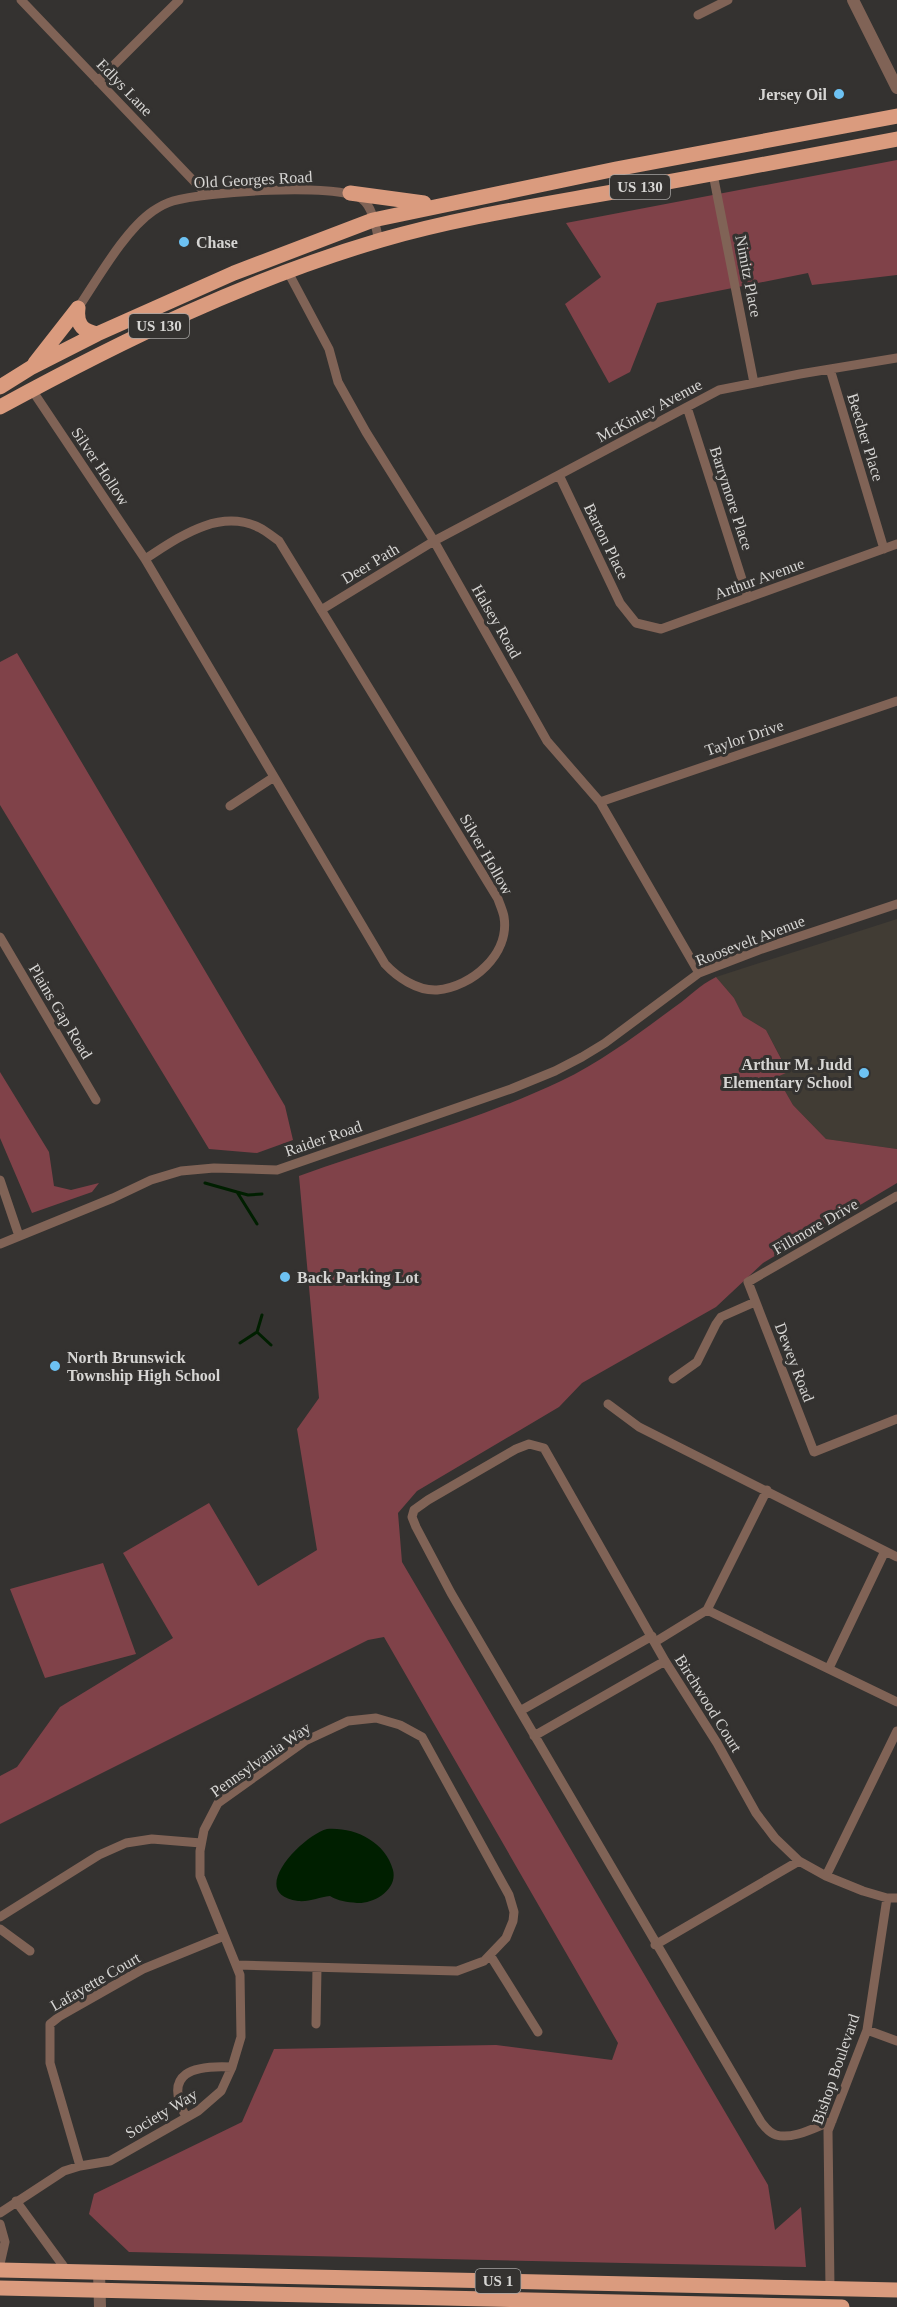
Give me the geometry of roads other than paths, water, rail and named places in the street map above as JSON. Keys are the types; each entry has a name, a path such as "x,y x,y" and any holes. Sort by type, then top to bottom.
{"highway":[{"name":"US 130","path":"0,387 32,367 96,334 234,273 374,220 442,204 897,116"},
{"name":"US 130","path":"0,407 85,361 188,312 288,272 382,240 487,214 897,140"},
{"path":"350,193 406,202 442,204"},
{"path":"78,309 77,319 81,327 87,332 96,334"},
{"path":"32,367 78,309"},
{"name":"US 1","path":"0,2270 897,2289"},
{"name":"US 1","path":"0,2288 842,2307"}],"street":[{"name":"Edlys Lane","path":"21,0 207,195"},
{"path":"98,81 179,0"},
{"path":"698,15 728,0"},
{"path":"853,0 897,88"},
{"name":"Nimitz Place","path":"713,174 754,383"},
{"name":"Old Georges Road","path":"78,309 121,245 150,213 171,201 207,195 312,189 350,193"},
{"path":"350,193 366,203 382,240"},
{"name":"Halsey Road","path":"288,272 329,349 338,382 366,432 434,541 547,741 600,802 699,974"},
{"name":"McKinley Avenue","path":"434,541 719,390 897,358"},
{"name":"Beecher Place","path":"830,369 884,549"},
{"name":"Silver Hollow","path":"32,390 145,559 385,964 397,977 435,990 460,984 488,966 501,945 504,918 498,899 279,541 259,528 242,522 216,522 193,529 145,559"},
{"name":"Barrymore Place","path":"687,407 747,598"},
{"name":"Barton Place","path":"559,475 620,603 632,617"},
{"name":"Deer Path","path":"321,610 434,541"},
{"name":"Arthur Avenue","path":"632,617 636,622 661,629 897,544"},
{"name":"Taylor Drive","path":"600,802 897,701"},
{"path":"230,806 274,777"},
{"name":"Roosevelt Avenue","path":"626,1028 699,974 759,950 897,904"},
{"name":"Plains Gap Road","path":"0,937 96,1100"},
{"name":"Raider Road","path":"0,1244 113,1198 150,1180 181,1171 214,1168 277,1170 295,1165 555,1071 582,1057 626,1028"},
{"path":"0,1180 19,1236"},
{"name":"Fillmore Drive","path":"748,1282 897,1196"},
{"name":"Dewey Road","path":"748,1282 814,1452 897,1419"},
{"path":"673,1379 697,1362 721,1317 756,1302"},
{"path":"608,1404 639,1428 897,1557"},
{"name":"Birchwood Court","path":"520,1711 451,1593 412,1517 414,1510 428,1500 516,1449 529,1444 539,1446 553,1461 665,1661 717,1743 756,1814 775,1838 799,1861 826,1876 892,1898"},
{"path":"766,1490 708,1610 520,1711 756,2116 770,2132 778,2135 790,2135 832,2121"},
{"path":"830,1668 885,1551"},
{"path":"708,1610 897,1702"},
{"path":"534,1736 665,1661"},
{"name":"Pennsylvania Way","path":"376,1718 400,1725 422,1737 509,1895 514,1912 511,1929 490,1956 477,1965 447,1971 236,1965 200,1876 201,1844 204,1830 218,1803 305,1741 348,1721 376,1718"},
{"path":"826,1876 897,1731"},
{"path":"0,1917 99,1855 126,1843 152,1839 201,1844"},
{"path":"656,1945 799,1861"},
{"name":"Bishop Boulevard","path":"830,2288 828,2131 867,2030 892,1898"},
{"path":"0,1929 30,1951"},
{"name":"Lafayette Court","path":"80,2166 50,2063 50,2024 143,1969 224,1936"},
{"path":"490,1956 538,2032"},
{"name":"Society Way","path":"0,2213 64,2171 110,2161 198,2111 220,2091 232,2067 242,2037 240,1975 236,1965"},
{"path":"316,2024 317,1968"},
{"path":"867,2030 897,2041"},
{"path":"186,2117 178,2101 179,2084 187,2072 205,2066 232,2067"},
{"path":"16,2201 66,2271"},
{"path":"0,2224 5,2241 0,2264"},
{"path":"99,2272 100,2307"}],"waterway":[{"path":"205,1183 237,1192 257,1224"},
{"path":"237,1192 248,1195 262,1194"},
{"path":"240,1343 257,1332 262,1315"},
{"path":"257,1332 271,1345"}],"place":[{"name":"Jersey Oil","path":"839,94"},
{"name":"Chase","path":"184,242"},
{"name":"Arthur M. Judd Elementary School","path":"864,1073"},
{"name":"Back Parking Lot","path":"285,1277"},
{"name":"North Brunswick Township High School","path":"55,1366"}]}
